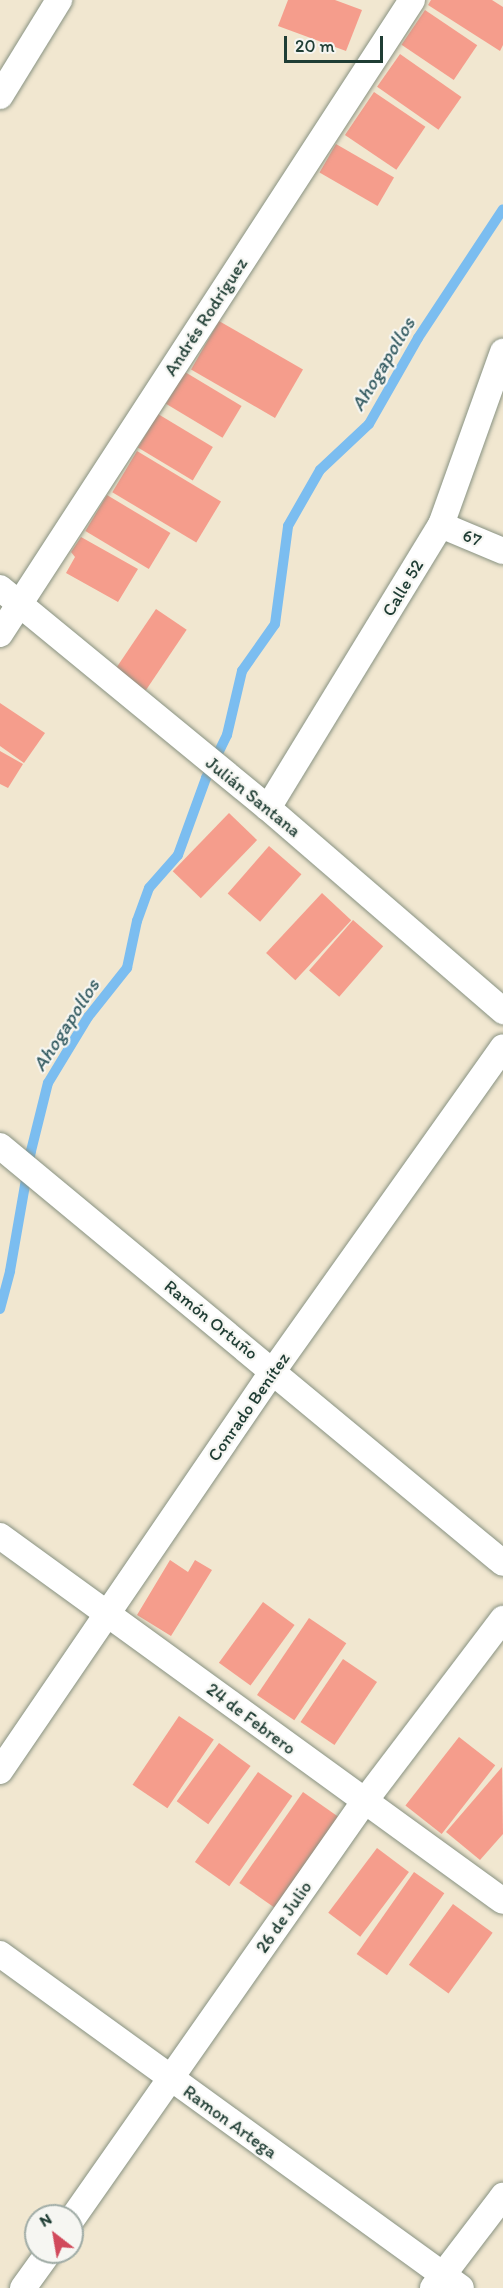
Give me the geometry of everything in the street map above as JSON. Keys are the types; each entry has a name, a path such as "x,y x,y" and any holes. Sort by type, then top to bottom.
{"street":[{"path":"0,96 59,0"},
{"name":"Andrés Rodríguez","path":"0,634 412,0"},
{"name":"Calle 52","path":"268,808 441,525 503,352"},
{"name":"67","path":"441,525 503,551"},
{"name":"Julián Santana","path":"0,588 226,776 268,808 503,1011"},
{"name":"Conrado Benítez","path":"0,1771 273,1371 503,1047"},
{"name":"Ramón Ortuño","path":"0,1146 503,1563"},
{"name":"24 de Febrero","path":"0,1536 108,1612 364,1802 503,1901"},
{"name":"26 de Julio","path":"83,2204 364,1802 503,1619"},
{"name":"Ramon Artega","path":"0,1954 445,2284"},
{"path":"445,2284 503,2196"},
{"path":"23,2288 40,2264"}],"building":[{"path":"288,0 335,0 362,10 346,51 278,26"},
{"path":"431,0 492,0 503,7 503,45 500,51 428,5"},
{"path":"425,10 477,45 454,80 402,45"},
{"path":"400,54 461,97 438,130 377,87"},
{"path":"374,92 425,127 396,170 345,135"},
{"path":"336,144 394,178 378,206 320,173"},
{"path":"219,321 303,369 275,418 191,369"},
{"path":"185,372 242,406 223,438 166,404"},
{"path":"158,414 213,447 193,480 138,447"},
{"path":"137,451 221,501 196,543 112,492"},
{"path":"107,495 170,533 149,569 85,531"},
{"path":"81,537 138,569 118,602 66,573 75,557 71,552"},
{"path":"156,609 187,630 146,690 115,670"},
{"path":"0,703 45,733 24,763 0,746"},
{"path":"0,751 23,764 8,788 0,784"},
{"path":"229,813 257,840 201,898 173,871"},
{"path":"269,846 301,874 260,922 228,894"},
{"path":"322,893 351,920 295,980 266,953"},
{"path":"353,920 383,946 339,997 309,971"},
{"path":"170,1560 188,1572 195,1560 212,1570 171,1636 137,1615"},
{"path":"263,1602 295,1625 250,1686 219,1663"},
{"path":"309,1618 346,1643 294,1720 257,1695"},
{"path":"343,1659 377,1682 334,1745 301,1722"},
{"path":"179,1716 214,1739 167,1808 133,1785"},
{"path":"459,1737 495,1765 442,1834 405,1806"},
{"path":"219,1743 251,1766 208,1824 177,1801"},
{"path":"502,1767 503,1834 480,1860 446,1832"},
{"path":"258,1772 292,1796 229,1886 195,1862"},
{"path":"303,1792 342,1819 278,1910 239,1883"},
{"path":"377,1848 409,1872 360,1937 328,1913"},
{"path":"414,1872 444,1893 387,1975 357,1954"},
{"path":"453,1904 493,1933 449,1993 409,1965"}],"waterway":[{"name":"Ahogapollos","path":"0,1309 10,1271 31,1151 48,1083 88,1017 127,968 137,921 149,888 178,855 206,778 227,735 242,671 275,624 288,526 320,470 369,424 418,338 503,209"}]}
